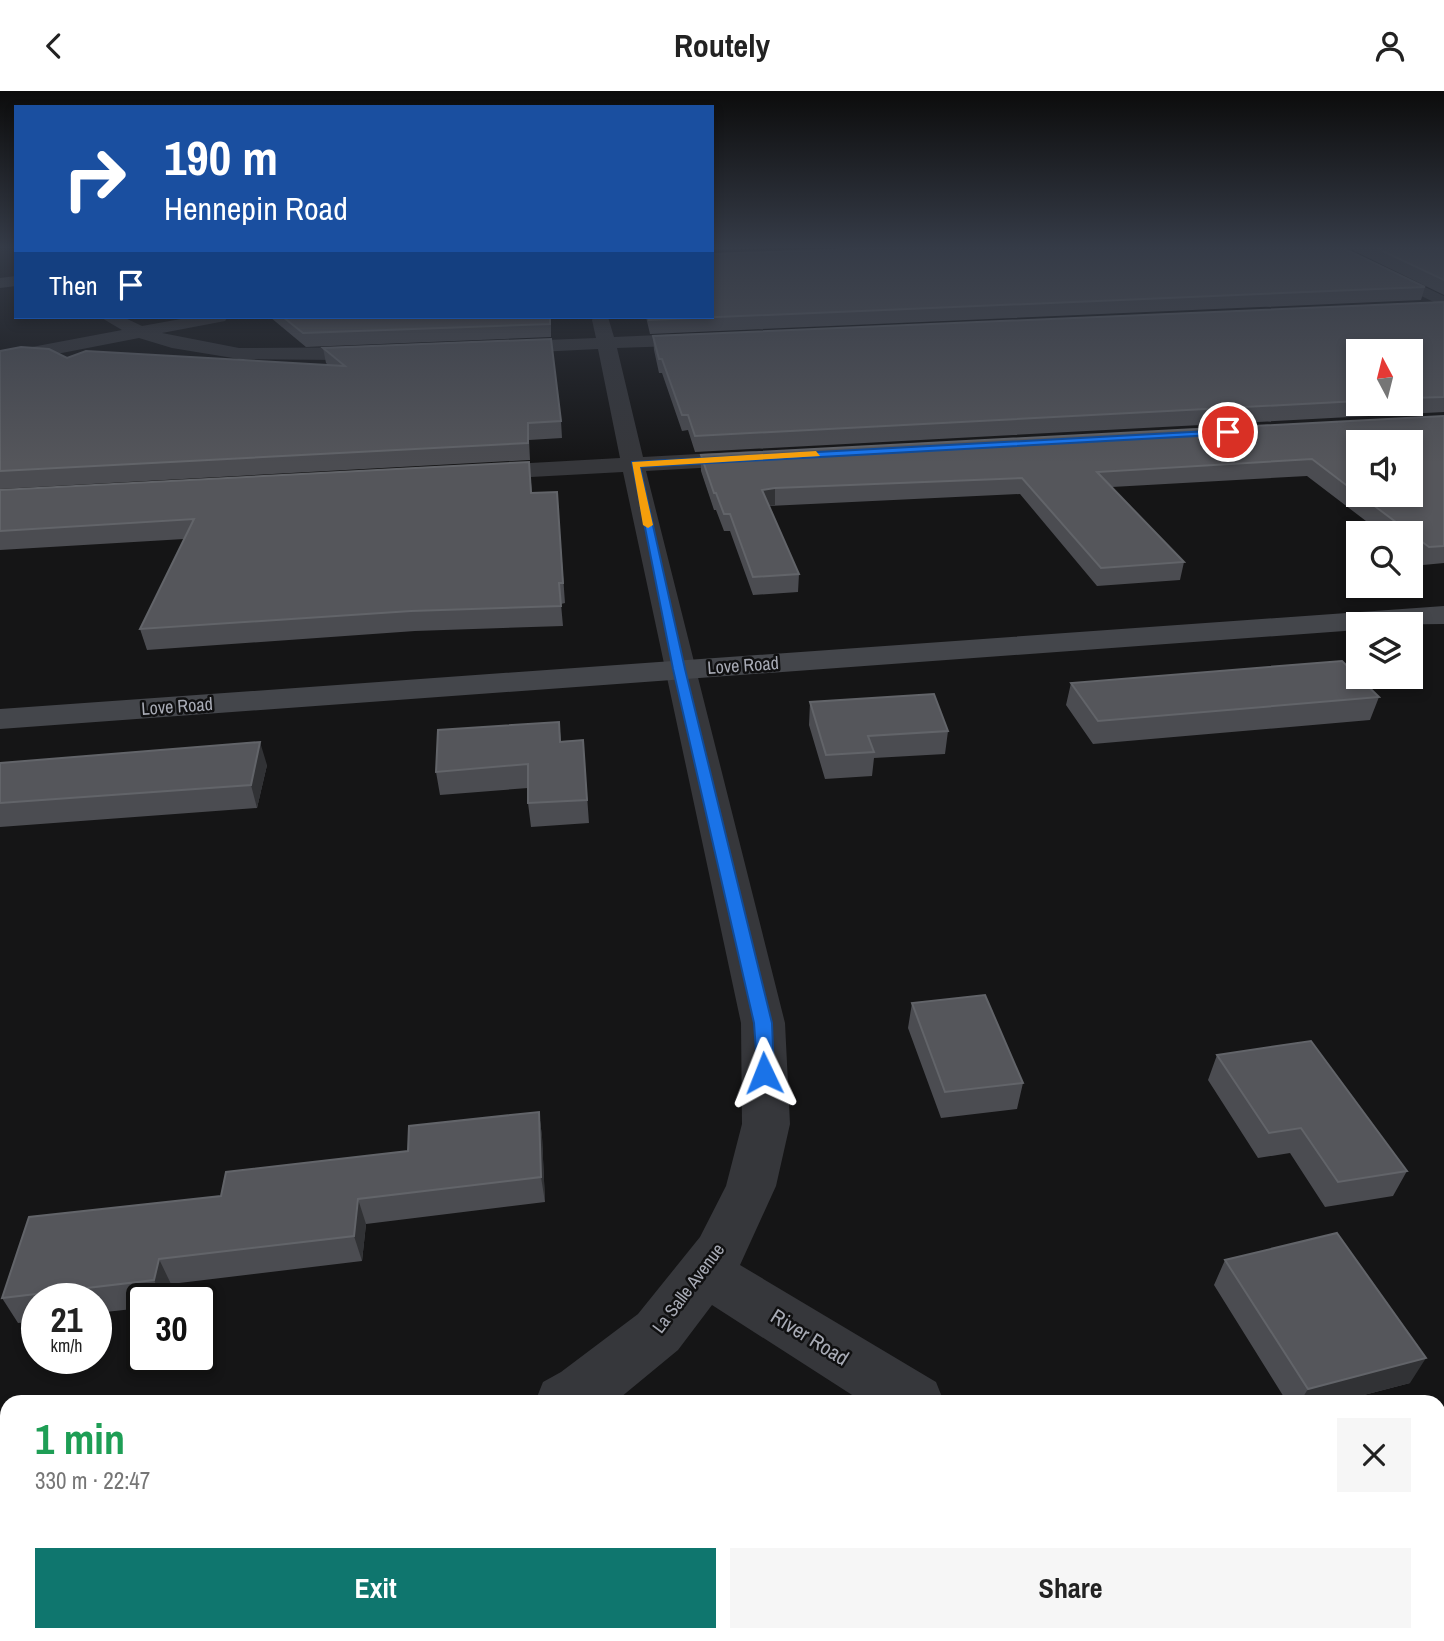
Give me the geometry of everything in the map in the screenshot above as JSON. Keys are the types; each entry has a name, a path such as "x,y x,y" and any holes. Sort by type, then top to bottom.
{"street":[{"path":"113,319 136,332 178,345 258,355 390,353"},
{"path":"0,359 208,319"},
{"name":"La Salle Avenue","path":"577,1395 658,1332 719,1253 751,1186 766,1124 763,1023 679,669 600,319"},
{"path":"484,349 718,338"},
{"path":"457,474 769,457"},
{"name":"Love Road","path":"0,719 1444,615"},
{"name":"River Road","path":"704,1271 904,1395"}],"building":[{"path":"1064,318 1444,318 1444,397 1423,398 1423,339 1346,339 1346,402 695,436 688,415 682,415 662,359 659,359 653,336"},
{"path":"286,319 550,319 550,324 303,333"},
{"path":"551,339 561,421 528,423 528,443 0,471 0,351 21,347 49,349 67,358 86,351 345,366 323,348"},
{"path":"1444,416 1444,546 1429,547 1423,542 1423,521 1394,521 1376,507 1423,507 1423,430 1346,430 1346,485 1312,459 1097,472 1184,562 1101,568 1022,478 762,490 799,574 753,577 730,514 724,514 701,455"},
{"path":"529,462 531,493 557,492 563,583 559,583 561,606 411,611 140,629 194,519 0,531 0,490"},
{"path":"1342,661 1346,665 1346,689 1371,689 1379,697 1098,721 1071,683"},
{"path":"934,694 948,731 868,736 874,752 826,755 810,702"},
{"path":"559,722 560,742 583,740 587,800 528,803 528,764 436,772 438,730"},
{"path":"260,742 251,785 0,803 0,763"},
{"path":"985,995 1023,1083 945,1092 912,1003"},
{"path":"1311,1041 1407,1171 1338,1182 1301,1128 1269,1133 1217,1055"},
{"path":"539,1112 541,1177 358,1199 354,1236 159,1259 154,1280 112,1285 21,1283 21,1296 2,1298 29,1217 221,1196 226,1172 408,1151 409,1126"},
{"path":"1337,1233 1426,1358 1308,1389 1225,1260"}],"slow traffic":[{"path":"648,525 635,464 816,454"}],"route":[{"path":"764,1073 763,1023 679,669 635,464 1228,432"}]}
